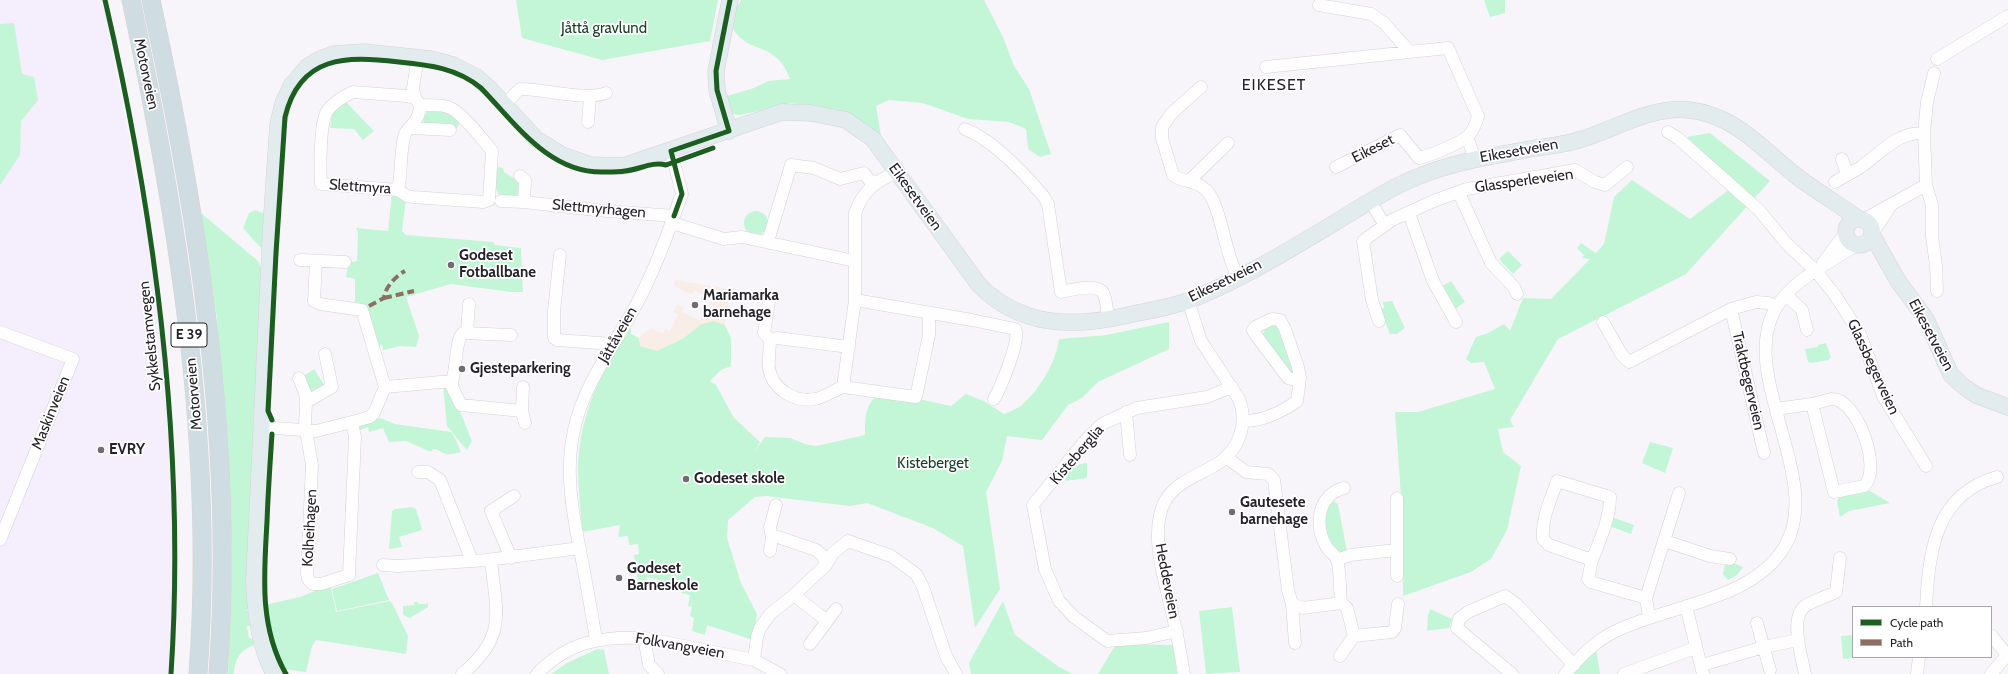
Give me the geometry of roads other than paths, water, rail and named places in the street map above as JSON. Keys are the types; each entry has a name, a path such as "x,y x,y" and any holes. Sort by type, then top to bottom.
{"highway":[{"name":"Motorveien","path":"131,0 170,199 194,383 199,463 201,541 198,674"},
{"name":"Motorveien","path":"151,0 191,202 205,301 213,380 219,464 222,553 218,674"}],"main road":[{"path":"729,131 717,90 716,71 730,0"},
{"name":"Eikesetveien","path":"274,674 259,632 254,596 270,227 278,124 287,93 307,67 334,54 364,52 418,57 443,61 462,69 475,76 505,104 536,140 562,155 591,165 623,166 671,151 782,112 812,113 846,120 873,139 965,268 979,285 997,300 1019,313 1045,321 1071,323 1108,320 1188,300 1238,277 1370,201 1417,177 1475,159 1580,140 1650,114 1668,110 1689,110 1711,114 1733,123 1820,194 1861,220"},
{"name":"Eikesetveien","path":"1820,194 1846,231"},
{"path":"1853,220 1861,220 1868,223 1872,234 1869,240 1858,245 1847,238 1846,231 1848,224 1853,220"},
{"name":"Eikesetveien","path":"1872,234 1898,281 1926,319 1945,364 1956,380 1976,395 2008,407"},
{"name":"Eikesetveien","path":"1858,245 1898,281"}],"street":[{"path":"1320,6 1370,14 1384,23 1409,51"},
{"path":"1937,59 2008,16"},
{"path":"1266,67 1336,61 1409,51 1448,48 1478,116 1475,128 1467,137 1475,159"},
{"name":"Slettmyra","path":"398,190 404,138 419,115 413,88 418,57"},
{"path":"1934,73 1927,102 1924,132 1926,185 1932,205 1932,236 1936,266 1937,291"},
{"path":"1201,87 1171,114 1162,127 1162,138 1170,170 1176,177 1190,180 1202,186 1212,197 1222,233 1238,277"},
{"path":"505,104 520,89 590,97 606,93"},
{"name":"Slettmyra","path":"353,92 406,96 417,102 450,107 472,127 492,151 489,200 483,202 421,198 406,196 398,190 321,184 324,120 329,109 353,92"},
{"path":"588,122 590,97"},
{"path":"411,128 450,130"},
{"path":"965,129 974,132 1007,158 1044,197 1048,204 1061,292 1093,287 1101,290 1104,293 1108,320"},
{"name":"Glassbegerveien","path":"1668,132 1679,139 1759,210 1786,243 1816,271 1855,323 1884,396 1926,466"},
{"path":"1835,182 1862,167 1888,144 1917,132 1924,132"},
{"name":"Eikeset","path":"1336,167 1400,135 1419,158 1427,157 1467,137"},
{"path":"1190,180 1228,143"},
{"name":"Jåttåveien","path":"596,640 575,524 569,465 574,428 587,389 631,315 673,219 682,194 671,151"},
{"path":"1842,159 1847,174"},
{"path":"768,241 791,165 814,168 840,179 864,173 870,181 875,182"},
{"name":"Glassperleveien","path":"1379,321 1372,300 1363,241 1384,224 1436,200 1476,187 1575,170 1595,182 1604,185 1627,166"},
{"path":"843,387 856,300 855,212 859,201 875,182 897,172"},
{"path":"520,176 525,180 524,202"},
{"path":"1861,220 1926,185"},
{"name":"Glassperleveien","path":"1459,193 1491,263 1514,287 1517,294"},
{"name":"Slettmyrhagen","path":"500,201 524,202 673,219 688,230 724,239 742,237 768,241 778,246 855,260"},
{"path":"1370,201 1384,224"},
{"path":"1872,234 1894,202"},
{"path":"1408,213 1433,281 1456,322"},
{"path":"1816,271 1846,231"},
{"path":"1565,674 1596,642 1616,631 1649,617 1686,606 1739,586 1754,577 1777,558 1790,536 1796,510 1795,492 1765,354 1769,324 1777,306 1800,282 1858,245"},
{"path":"560,256 550,312 553,336 556,339 613,344"},
{"path":"300,260 316,262 345,262"},
{"path":"261,426 316,431 370,417 374,413 385,387 362,310 315,303 316,262"},
{"path":"1786,295 1802,310 1807,330"},
{"path":"856,300 1012,328 1017,332 1002,385 994,399"},
{"name":"Heddeveien","path":"1184,674 1177,631 1158,547 1159,518 1165,502 1175,490 1227,458 1236,445 1242,431 1243,421 1242,408 1237,394 1201,341 1188,300"},
{"path":"768,301 764,333 770,340 771,374 779,387 788,396 800,399 815,399 843,387 916,397 929,335 929,313"},
{"name":"Traktbegerveien","path":"1603,322 1622,356 1629,362 1732,309 1756,302 1768,303 1777,306"},
{"path":"467,332 469,304"},
{"name":"Traktbegerveien","path":"1732,309 1764,453"},
{"path":"1243,421 1250,421 1283,411 1296,401 1300,378 1296,357 1280,320 1272,319 1254,327 1253,330 1255,334 1288,378 1295,380 1300,378"},
{"name":"Maskinveien","path":"0,332 73,359 0,540"},
{"path":"511,336 467,332 460,336 458,340 452,386 461,405 522,411"},
{"path":"770,340 777,338 849,347"},
{"path":"306,402 332,387 325,354"},
{"name":"Kolheihagen","path":"299,378 306,393 306,431 312,464 307,574 310,582 317,584 348,575 355,437 352,422"},
{"path":"385,387 452,381"},
{"name":"Kisteberglia","path":"1177,631 1146,638 1107,641 1074,617 1059,601 1045,569 1033,505 1092,433 1102,424 1126,412 1148,405 1207,397 1232,387"},
{"path":"523,388 522,411 526,423"},
{"path":"1776,409 1838,399 1855,417 1869,449 1870,476 1864,486 1834,492 1812,404"},
{"name":"Kisteberglia","path":"1126,412 1130,455"},
{"path":"1227,458 1246,472 1268,474 1274,480 1288,590 1292,604 1295,643"},
{"path":"418,472 428,472 440,480 472,561"},
{"path":"1926,606 1933,545 1941,522 1950,507 1971,488 1997,477"},
{"path":"1592,560 1549,545 1543,539 1542,533 1548,508 1557,481 1570,483 1610,497 1610,505 1604,529 1592,560 1588,579 1591,582 1646,598"},
{"path":"1344,488 1330,494 1319,510 1322,538 1327,548 1337,560 1341,603 1347,608 1354,636"},
{"path":"1649,617 1646,598 1665,542 1679,493"},
{"path":"511,558 491,511 514,496"},
{"path":"1397,498 1397,576"},
{"path":"770,552 772,538 770,526 776,505"},
{"path":"772,538 778,537 816,550 823,556 826,565"},
{"path":"754,660 756,637 760,628 770,614 794,595 826,565 833,553 848,541 891,556 916,574 923,587 946,656 956,674"},
{"path":"1665,542 1710,556 1730,559"},
{"path":"383,565 398,566 491,560 580,548"},
{"path":"1337,560 1350,555 1396,550"},
{"path":"1805,674 1798,640 1797,622 1802,609 1836,592 1840,558"},
{"path":"462,674 483,654 495,630 497,609 491,560"},
{"path":"794,595 827,621"},
{"path":"1512,674 1457,628 1459,619 1468,612 1505,596 1516,604 1574,664"},
{"path":"1292,604 1303,608 1341,603"},
{"path":"1340,656 1354,636 1392,632 1395,628 1398,604"},
{"path":"1686,606 1695,648 1703,670 1764,647 1798,640"},
{"path":"810,644 836,609"},
{"path":"1757,623 1770,670"},
{"path":"1991,674 2007,654 1992,636"},
{"path":"644,638 649,665 658,674"},
{"name":"Folkvangveien","path":"537,674 560,655 596,640 644,638 754,660 780,674"},
{"path":"1624,674 1695,648"},
{"path":"1917,674 1919,658"}],"place":[{"name":"Godeset Fotballbane","path":"451,265"},
{"name":"Mariamarka barnehage","path":"695,305"},
{"name":"Gjesteparkering","path":"462,369"},
{"name":"EVRY","path":"101,450"},
{"name":"Godeset skole","path":"686,479"},
{"name":"Gautesete barnehage","path":"1232,512"},
{"name":"Godeset Barneskole","path":"619,578"}],"district":[{"name":"EIKESET","path":"1274,85"}],"park label":[{"name":"Jåttå gravlund","path":"604,29"},
{"name":"Kisteberget","path":"933,464"}]}
